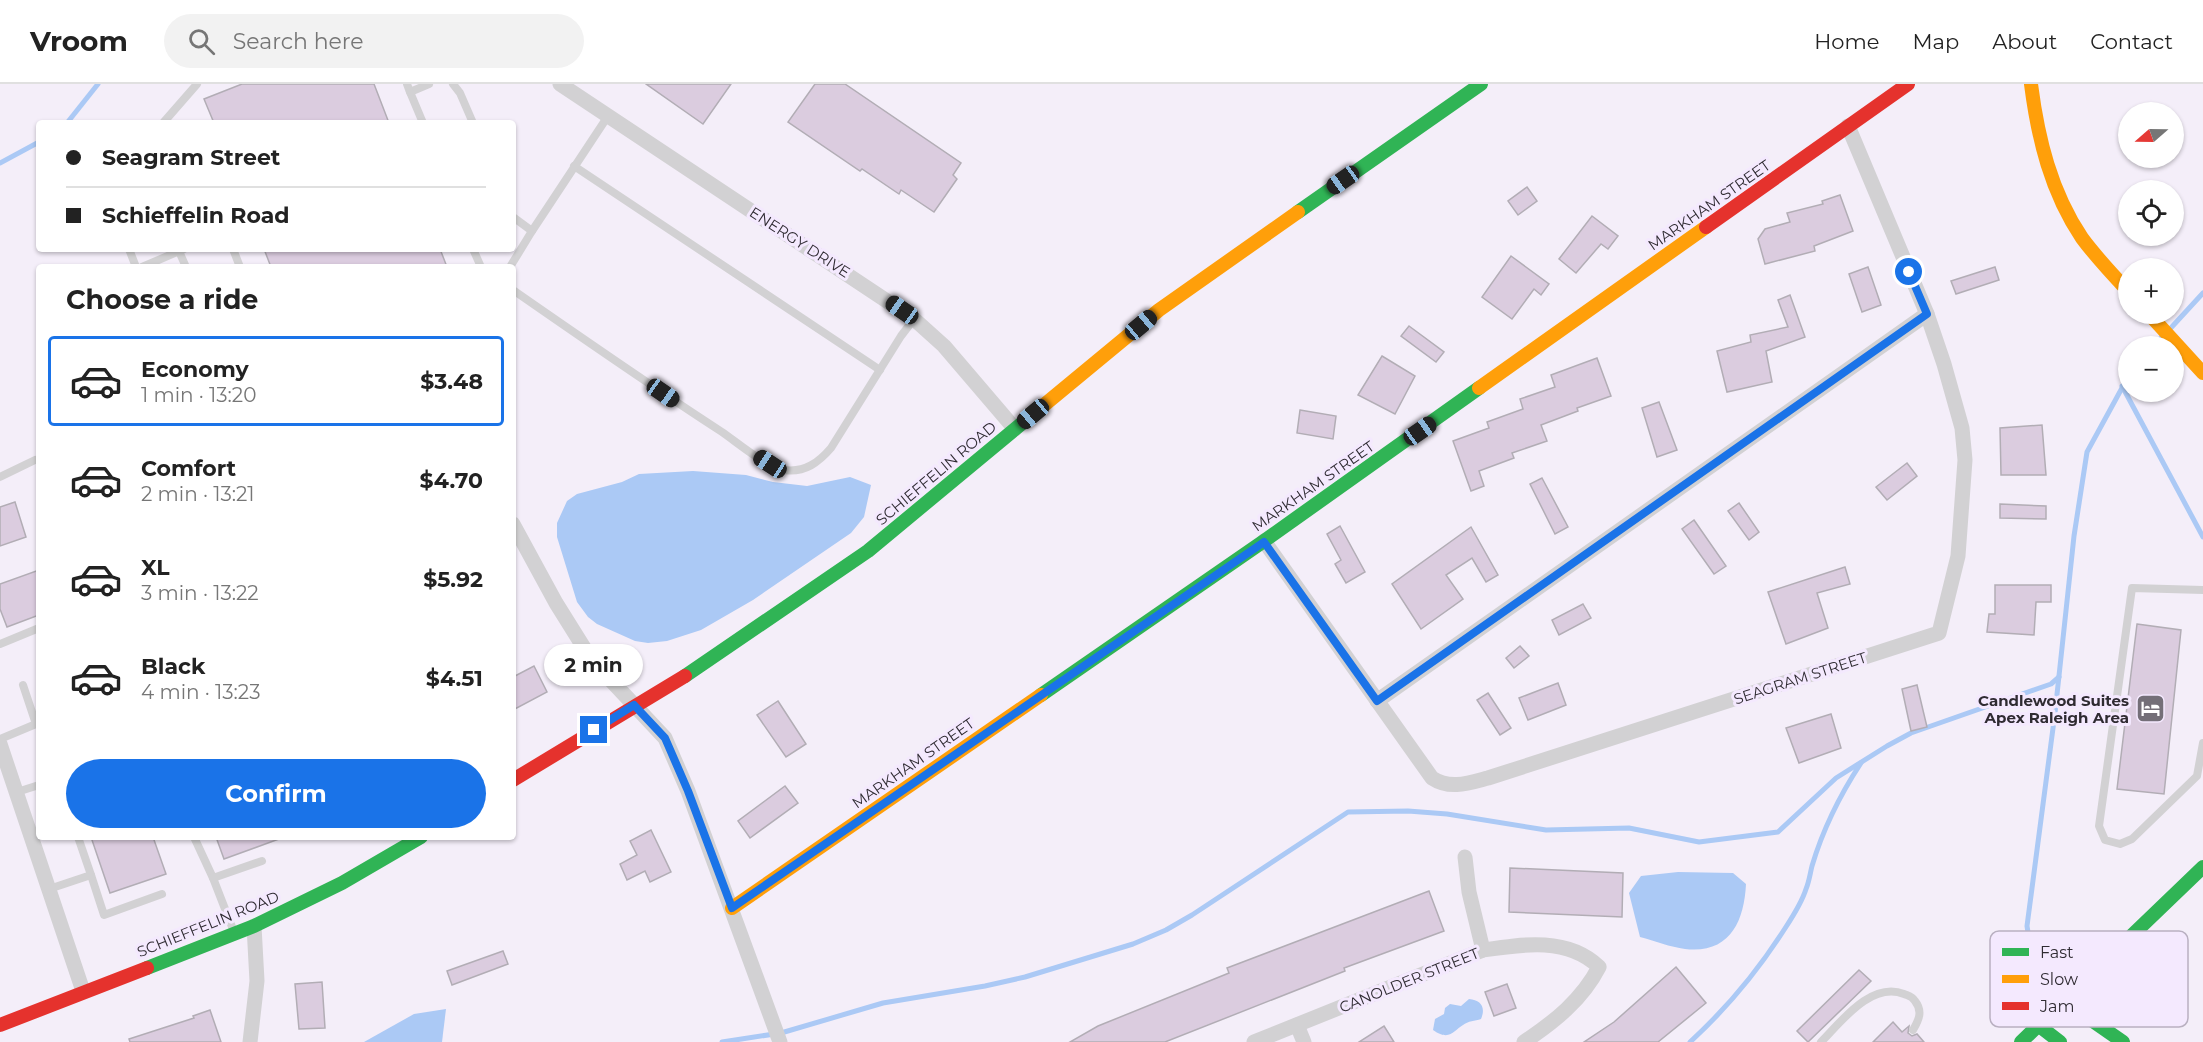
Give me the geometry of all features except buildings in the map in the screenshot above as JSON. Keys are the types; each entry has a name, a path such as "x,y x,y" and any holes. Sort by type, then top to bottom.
{"street":[{"name":"ENERGY DRIVE","path":"560,84 914,319 944,346 1015,429"},
{"name":"SCHIEFFELIN ROAD","path":"516,778 694,670 868,551 1190,287 1480,84"},
{"name":"MARKHAM STREET","path":"732,908 1264,542 1908,84"},
{"path":"2031,84 2043,152 2065,210 2079,233 2118,279"},
{"name":"SEAGRAM STREET","path":"1264,542 1432,778 1441,784 1460,785 1939,633 1958,556 1965,460 1962,428 1957,405 1927,314 1848,126"},
{"path":"1377,701 1927,314"},
{"path":"2158,324 2203,373"},
{"path":"516,530 556,603 591,659 665,738 688,791 780,1042"},
{"path":"0,744 83,991"},
{"name":"SCHIEFFELIN ROAD","path":"0,1025 254,926 342,883 416,840"},
{"path":"1465,857 1469,892 1483,950"},
{"path":"2137,931 2203,867"},
{"path":"250,1042 256,981 254,926"},
{"name":"CANOLDER STREET","path":"1254,1042 1483,950 1507,946 1557,945 1587,956 1599,967 1590,984 1565,1011 1524,1042"},
{"path":"1297,1025 1304,1042"},
{"path":"2021,1042 2036,1027"},
{"path":"2041,1027 2060,1042"},
{"path":"2101,1027 2123,1042"}],"lane":[{"path":"165,120 197,84"},
{"path":"422,120 409,88 429,84"},
{"path":"453,84 460,93 472,120"},
{"path":"169,115 173,120"},
{"path":"512,264 608,116"},
{"path":"574,166 880,370"},
{"path":"516,219 532,231"},
{"path":"149,264 176,252"},
{"path":"516,292 711,425 770,464 783,470 808,468 820,461 831,448 914,319"},
{"path":"0,477 35,460"},
{"path":"2203,590 2132,588 2099,826 2105,840 2120,844 2132,839 2197,776 2203,744"},
{"path":"0,644 36,629"},
{"path":"0,739 36,724 23,686"},
{"path":"17,792 36,786"},
{"path":"79,840 104,915 162,894"},
{"path":"195,840 234,933"},
{"path":"213,878 262,861"},
{"path":"49,889 91,875"},
{"path":"1821,1042 1858,1006 1876,994 1894,990 1912,997 1918,1004 1919,1021 1913,1030"}],"water":[{"path":"693,471 746,475 773,482 807,486 850,477 871,485 864,517 851,533 753,600 701,630 667,641 648,643 635,641 597,624 588,617 577,602 557,537 557,523 567,501 577,494 622,482 639,474"},
{"path":"1678,872 1733,873 1746,884 1742,911 1731,933 1723,941 1700,949 1685,949 1640,937 1629,893 1641,876"},
{"path":"1469,999 1477,1001 1483,1008 1481,1019 1467,1023 1448,1035 1433,1030 1435,1019 1444,1014 1445,1008 1450,1004 1461,1006"},
{"path":"446,1009 442,1042 364,1042 414,1014"}],"waterway":[{"path":"69,120 98,84"},
{"path":"0,163 36,144"},
{"path":"2169,330 2203,293"},
{"path":"2028,931 2074,536 2087,452 2118,395"},
{"path":"2131,402 2203,537"},
{"path":"722,1042 781,1033 883,1003 1025,977 1133,944 1166,930 1192,915 1348,812 1408,811 1447,814 1546,830 1629,828 1699,842 1778,832 1836,778 1887,746 1911,733 2051,684 2059,677"},
{"path":"1690,1042 1715,1017 1762,962 1799,906 1827,826 1846,787 1861,763"}],"traffic: fast":[{"path":"1298,212 1481,84"},
{"path":"1041,695 1264,541 1479,388"},
{"path":"685,676 868,551 1032,415"},
{"path":"147,968 254,926 342,883 416,840"},
{"path":"2136,931 2203,867"},
{"path":"2021,1042 2037,1027"},
{"path":"2041,1027 2060,1042"},
{"path":"2101,1027 2123,1042"}],"traffic: slow":[{"path":"2031,84 2042,145 2054,184 2082,238 2118,280"},
{"path":"1032,415 1159,310 1298,212"},
{"path":"1479,388 1706,227"},
{"path":"2158,324 2203,373"},
{"path":"732,908 1041,695"}],"traffic: jam":[{"path":"1706,227 1908,84"},
{"path":"516,778 685,676"},
{"path":"0,1025 147,968"}],"place":[{"name":"Candlewood Suites Apex Raleigh Area","path":"2150,709"}],"route":[{"path":"594,730 634,705 665,738 688,791 732,908 1264,542 1377,701 1927,314 1909,272"}]}
